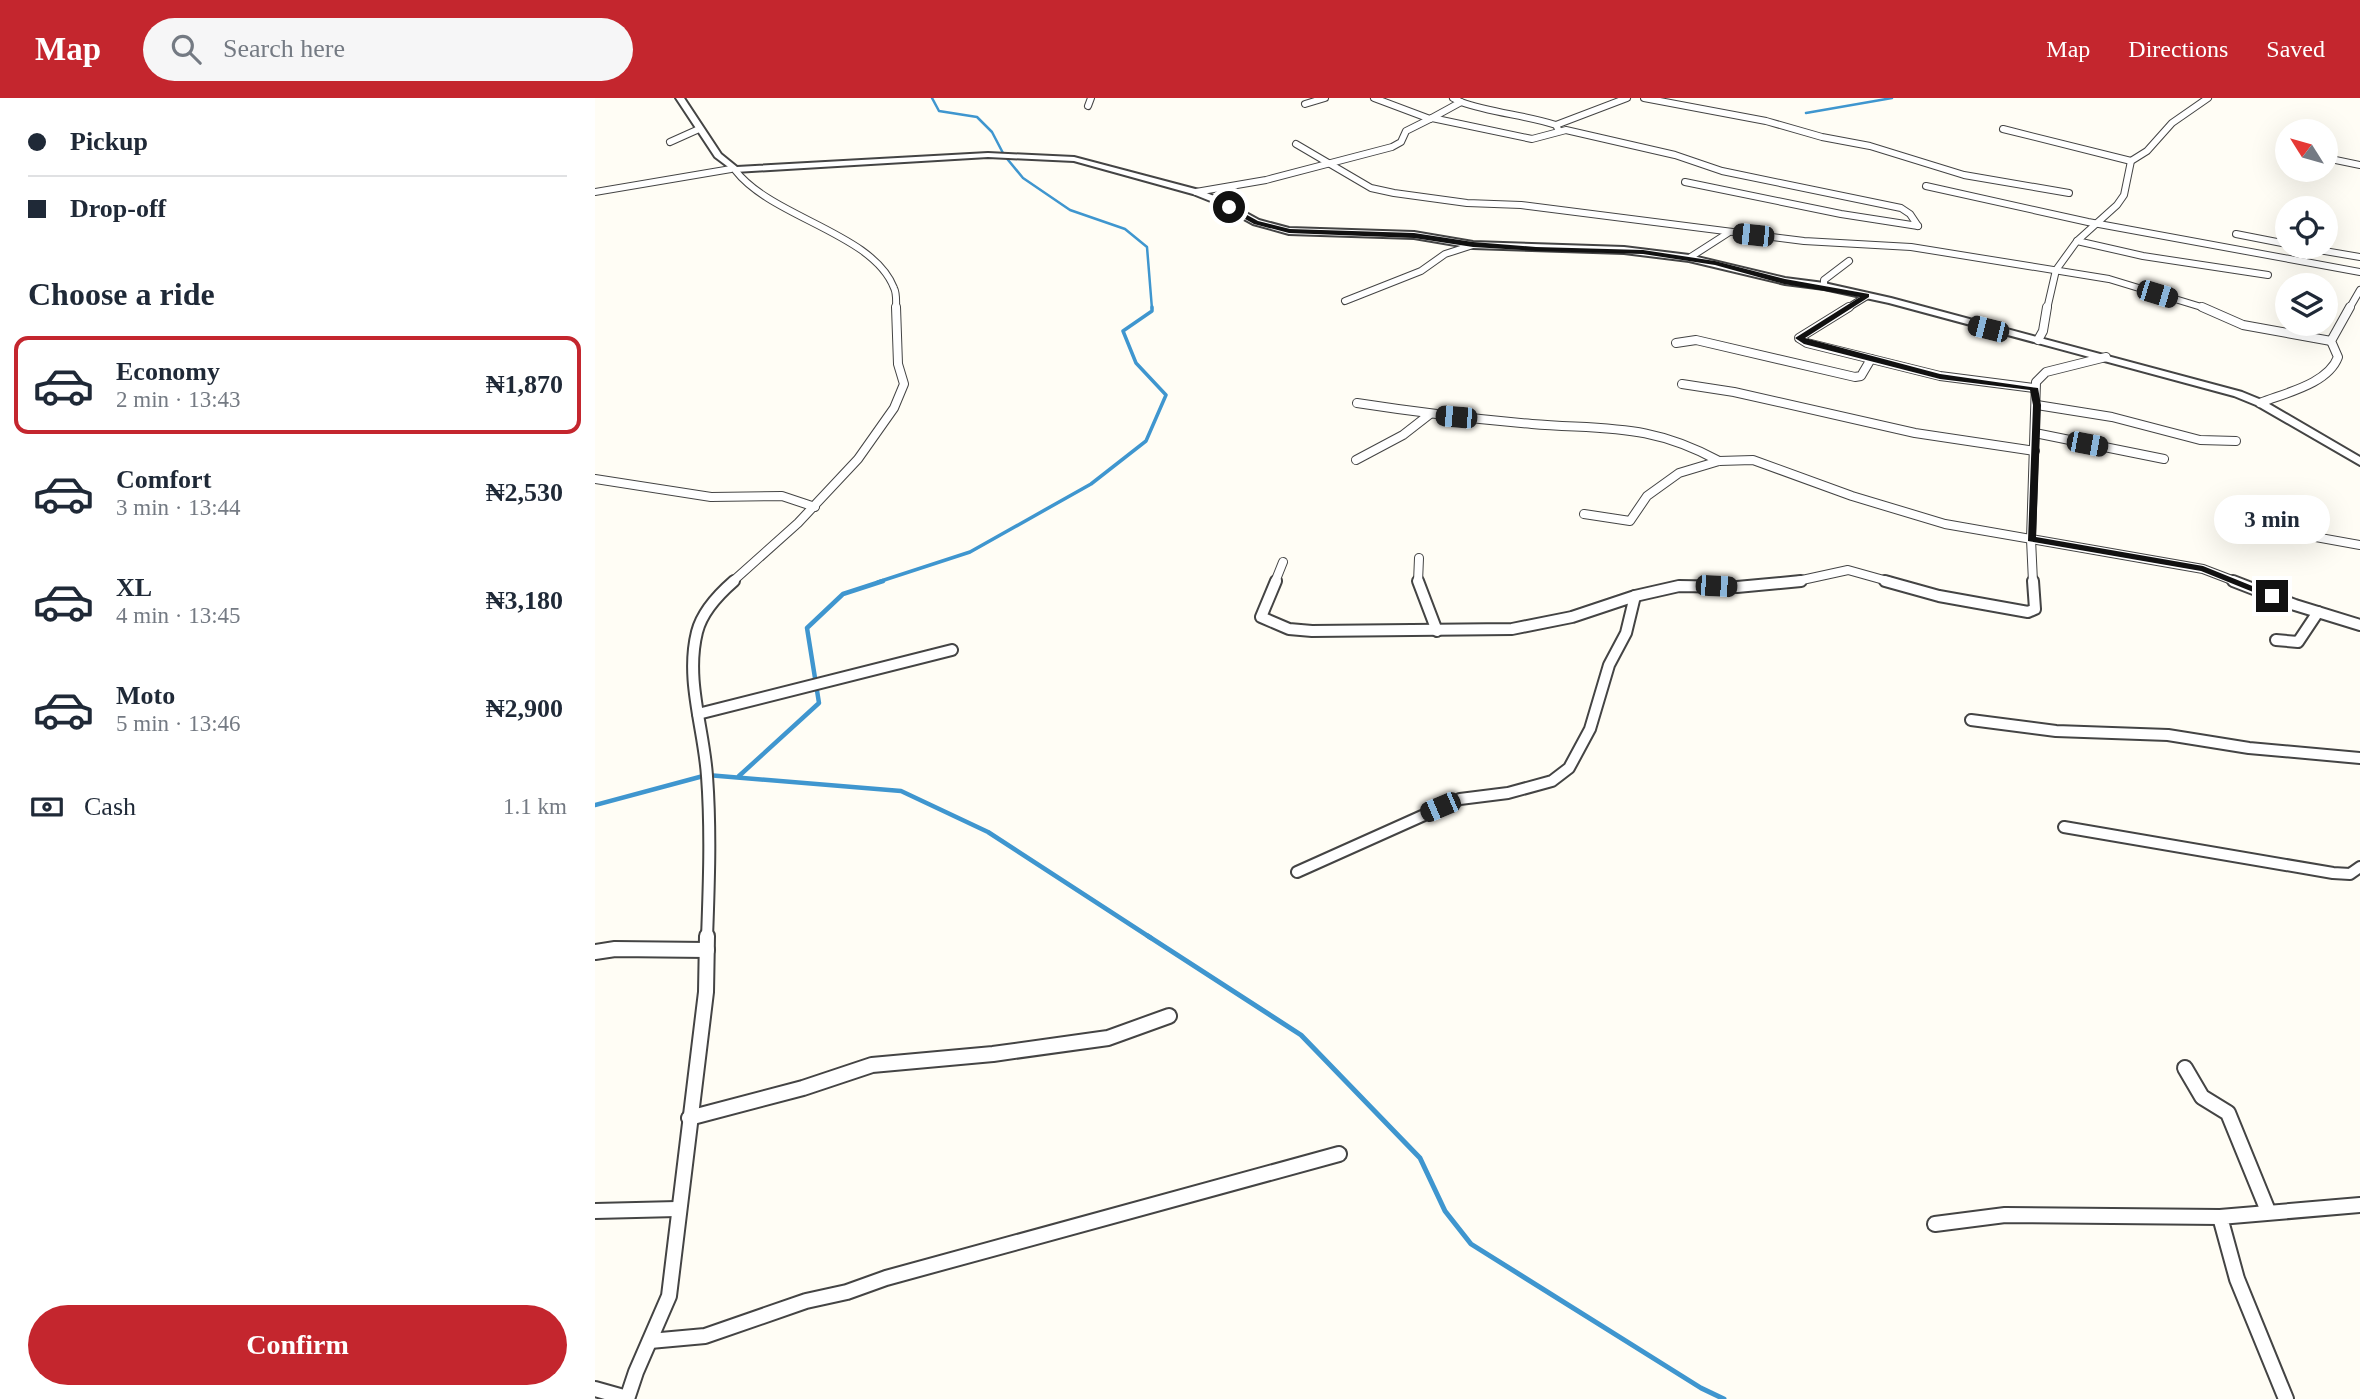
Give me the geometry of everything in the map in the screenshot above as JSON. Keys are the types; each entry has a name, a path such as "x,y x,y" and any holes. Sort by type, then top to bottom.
{"street":[{"path":"595,1389 627,1398 633,1373 663,1318 669,1296 677,1209 706,992 709,871 707,775 694,687 695,645 705,613 732,580 815,507 859,459 894,408 904,384 898,364 895,289 882,268 861,250 785,209 745,183 699,129 695,116 680,98"},
{"path":"1088,106 1091,98"},
{"path":"1305,104 1325,98"},
{"path":"1374,98 1430,119 1532,139 1541,139 1558,128 1627,98"},
{"path":"1453,98 1478,107 1525,115 1558,128 1656,150 1722,171 1901,208 1906,210 1918,226 1841,214 1685,182"},
{"path":"1644,98 1766,121 1822,137 1870,146 1964,175 2069,193"},
{"path":"2003,129 2131,160 2146,153 2166,128 2208,98"},
{"path":"1196,192 1330,164 1350,156 1392,147 1401,142 1406,131 1461,102"},
{"path":"670,142 699,129"},
{"path":"1296,144 1371,188 1394,193 1467,203 1521,205 1804,241 1911,247 2109,279 2211,310 2243,325 2331,341"},
{"path":"595,192 733,169 1017,155 1078,160 1196,192 1256,222 1289,231 1414,236 1473,244 1625,250 1689,258 1784,282 1823,286 1867,296 2238,394 2260,403 2360,462"},
{"path":"2038,340 2056,270 2077,241 2117,205 2124,195 2131,174 2131,160"},
{"path":"2338,160 2360,165"},
{"path":"1926,186 2093,224 2360,272"},
{"path":"1689,258 1728,233"},
{"path":"2236,234 2275,242"},
{"path":"2077,241 2143,256 2268,275"},
{"path":"1345,301 1421,271 1445,254 1473,244"},
{"path":"2338,253 2360,257"},
{"path":"1823,286 1823,280 1849,261"},
{"path":"2331,341 2360,290"},
{"path":"1867,296 1799,338 1807,343 1940,376 2034,388"},
{"path":"1676,343 1696,340 1855,377 1861,376 1871,359"},
{"path":"2260,403 2321,378 2333,369 2338,357 2331,341"},
{"path":"1283,562 1261,617 1276,625 1312,631 1512,629 1572,617 1635,596 1679,586 1737,587 1790,583 1848,570 1939,596 2028,612 2035,609 2031,539 2037,405 2034,388 2038,378 2046,372 2106,357"},
{"path":"1682,384 1734,392 1915,433 2035,451"},
{"path":"1357,403 1430,414 1533,424 1626,428 1696,448 1719,461"},
{"path":"2037,405 2135,422 2200,440 2236,441"},
{"path":"1356,460 1403,435 1430,414"},
{"path":"2035,433 2164,459"},
{"path":"1584,514 1630,521 1647,496 1679,473 1719,461 1753,460 1852,496 1945,524 2203,569 2360,625"},
{"path":"595,480 711,497 782,496 815,507"},
{"path":"2243,524 2360,545"},
{"path":"1419,558 1418,582 1437,631"},
{"path":"1297,872 1460,799 1508,793 1552,781 1569,768 1590,729 1594,706 1609,665 1626,633 1635,596"},
{"path":"2276,640 2298,642 2318,612"},
{"path":"698,714 952,650"},
{"path":"1971,720 2056,731 2168,735 2249,748 2360,758"},
{"path":"2064,827 2333,873 2350,874 2360,867"},
{"path":"595,953 615,949 707,950"},
{"path":"689,1118 803,1088 872,1065 993,1054 1108,1038 1169,1016"},
{"path":"2185,1068 2202,1097 2228,1113 2268,1211"},
{"path":"650,1341 705,1336 806,1301 847,1292 886,1278 1339,1154"},
{"path":"1935,1224 2005,1215 2220,1217 2360,1205"},
{"path":"595,1211 677,1209"},
{"path":"2220,1217 2237,1279 2286,1399"}],"waterway":[{"path":"932,98 939,111 977,117 992,132 1004,155 1023,178 1070,210 1125,229 1147,247 1152,309"},
{"path":"1806,113 1892,98"},
{"path":"878,582 970,552 1091,484 1146,441 1166,395 1136,363 1123,331 1152,309"},
{"path":"739,776 819,703 807,628 843,594 883,581"},
{"path":"595,805 707,775 901,791 988,832 1151,938"},
{"path":"1148,936 1301,1035 1420,1158 1445,1211 1471,1244 1701,1388 1724,1399"}],"route":[{"path":"1229,207 1265,226 1289,231 1414,236 1536,249 1643,252 1715,263 1784,282 1823,286 1867,296 1817,324 1799,338 1807,343 1940,376 2034,388 2037,405 2031,539 2203,569 2272,596"}]}
